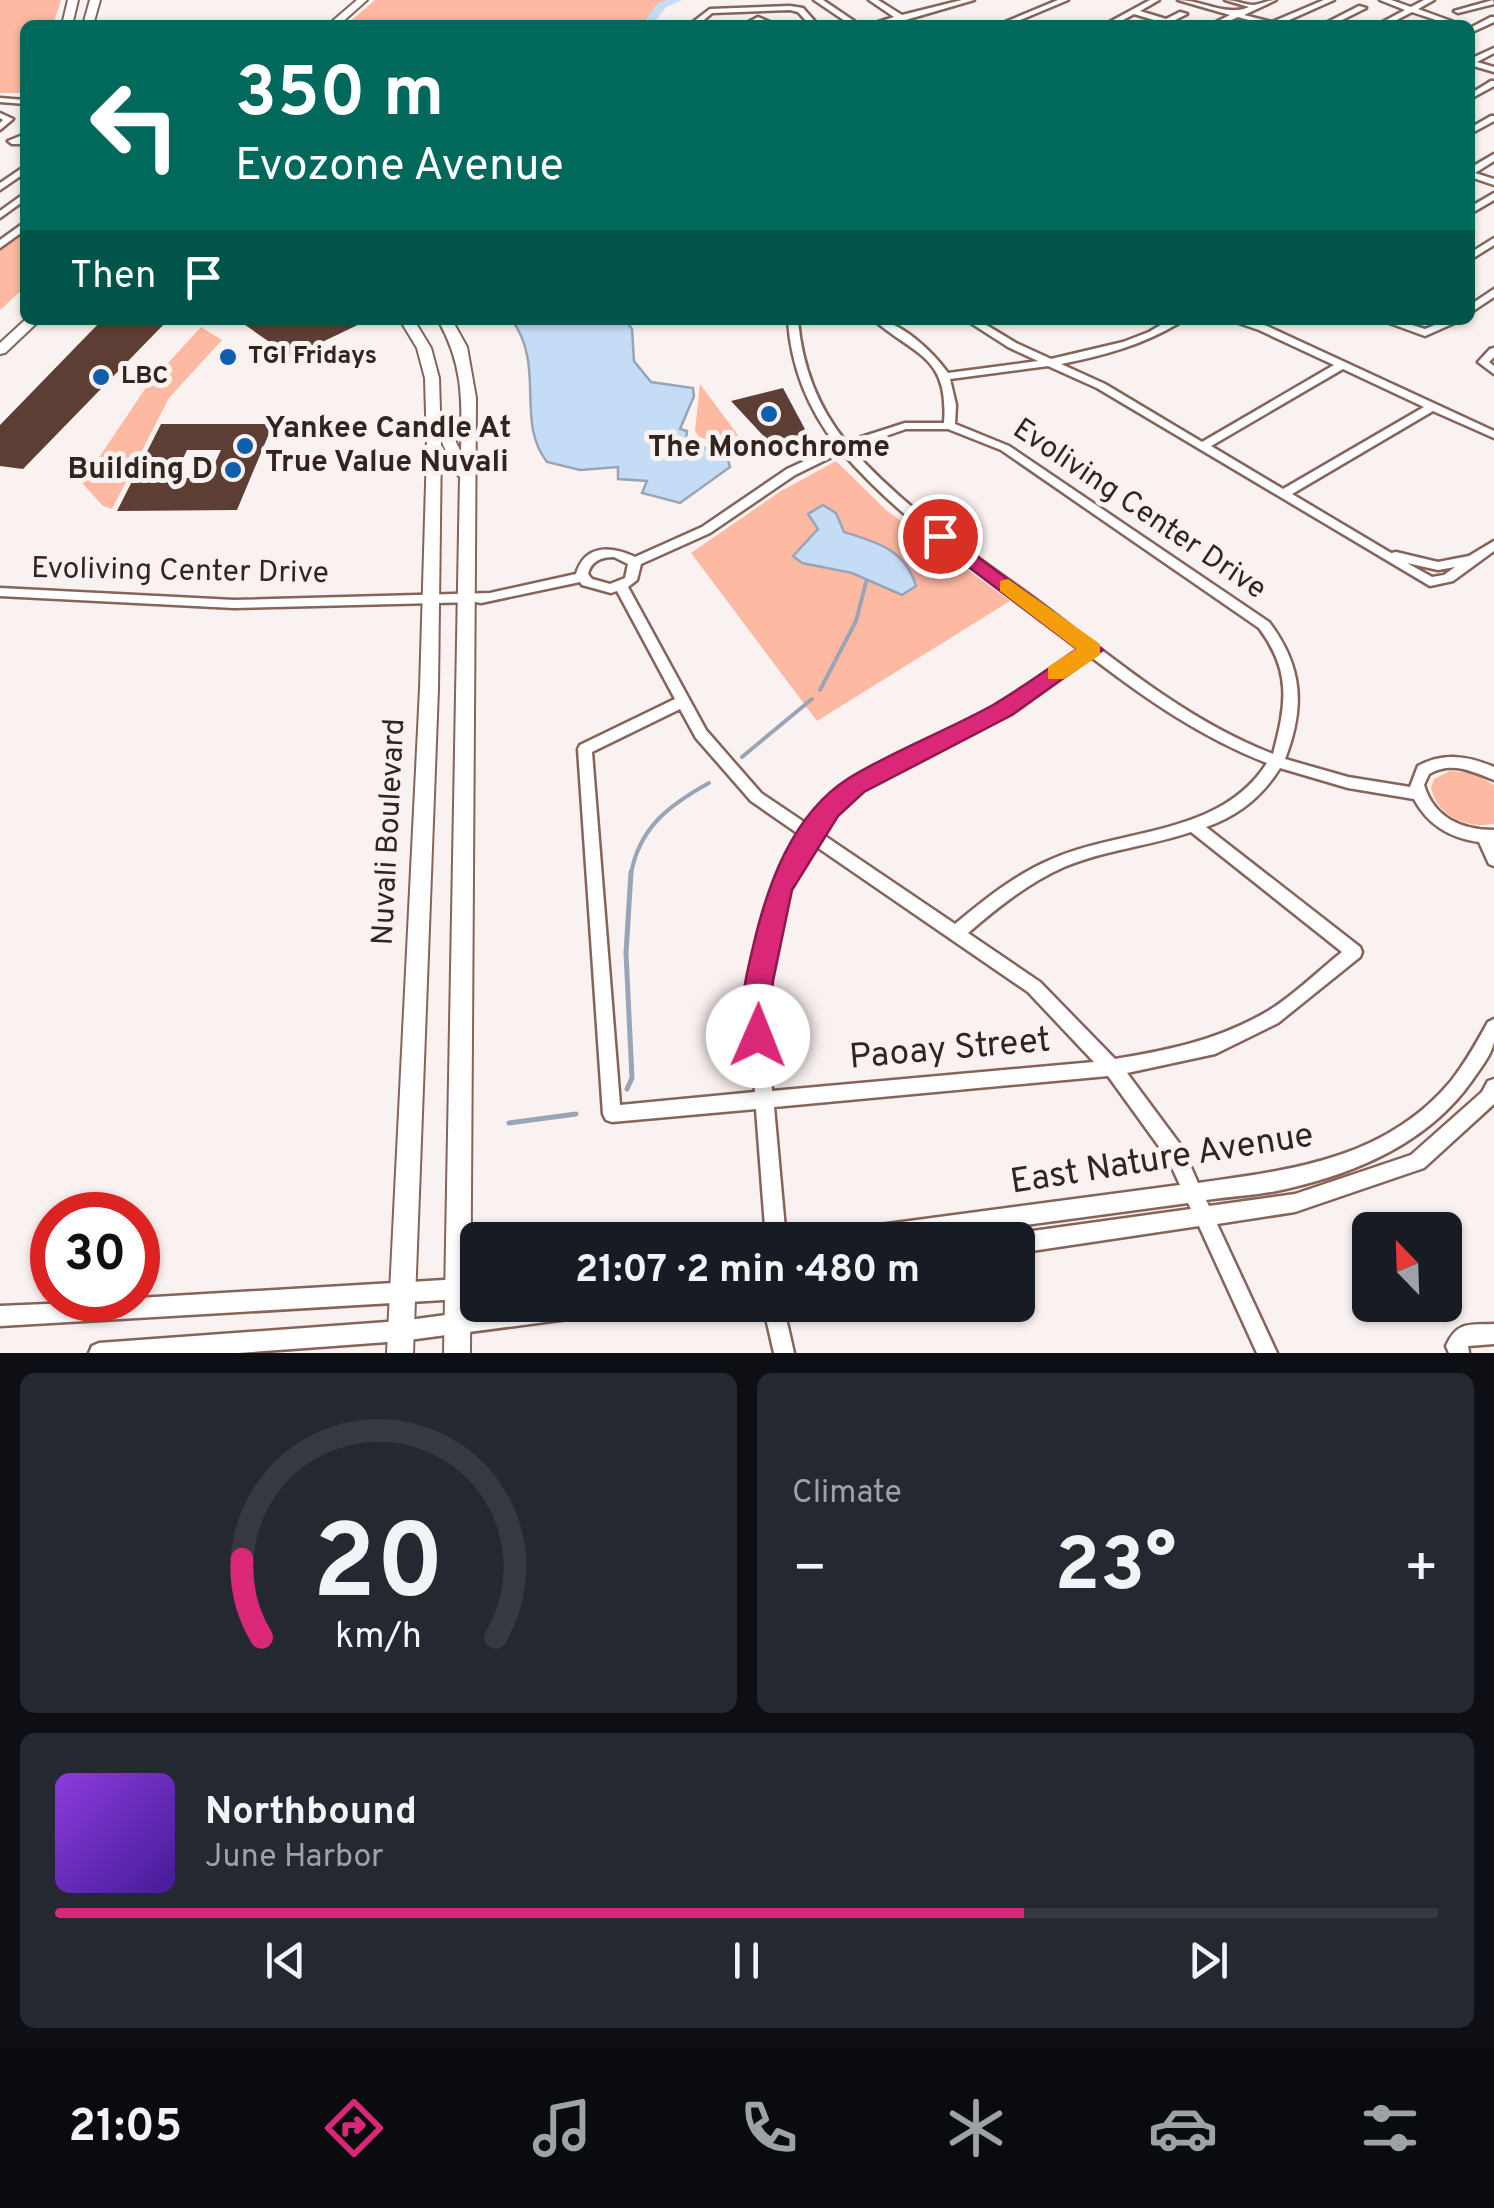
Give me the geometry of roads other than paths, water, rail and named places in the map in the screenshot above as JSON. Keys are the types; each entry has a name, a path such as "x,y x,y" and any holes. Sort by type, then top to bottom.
{"main road":[{"path":"340,20 362,0"},
{"path":"0,347 27,325"},
{"name":"Nuvali Boulevard","path":"400,1342 434,408 428,359 410,325"},
{"path":"449,325 460,347 468,380 464,600 468,1222"},
{"path":"434,408 466,478"},
{"path":"457,1353 460,1316"}],"street":[{"path":"818,0 848,20"},
{"path":"873,0 902,19"},
{"path":"1014,20 1064,0"},
{"path":"1028,20 1076,0"},
{"path":"1122,20 1155,0"},
{"path":"1182,0 1252,20"},
{"path":"1228,0 1256,7"},
{"path":"1226,20 1272,0"},
{"path":"1284,20 1330,0"},
{"path":"1337,20 1362,8 1344,0"},
{"path":"1384,0 1443,20"},
{"path":"1390,20 1430,0"},
{"path":"897,20 961,1"},
{"path":"1458,11 1484,1 1494,2"},
{"path":"699,20 710,11 721,9 757,15 790,8 816,20"},
{"path":"1136,12 1161,20"},
{"path":"804,14 806,20"},
{"path":"1171,20 1183,14"},
{"path":"752,20 757,15"},
{"path":"757,15 763,20"},
{"path":"1475,31 1488,35"},
{"path":"0,114 8,119 0,131"},
{"path":"0,215 20,200"},
{"path":"0,245 20,229"},
{"path":"794,325 803,378 844,448 910,513 1092,650 1205,728 1281,763 1346,783 1418,794"},
{"path":"886,325 932,356 946,376 952,394 949,426"},
{"path":"981,325 1101,386 1430,582 1448,578 1494,545"},
{"path":"946,376 1102,350 1160,325"},
{"path":"1252,325 1494,435"},
{"path":"1401,325 1426,333 1444,325"},
{"path":"1494,352 1483,362 1494,371"},
{"path":"1203,446 1342,365"},
{"path":"1284,494 1432,407"},
{"name":"Evoliving Center Drive","path":"583,577 584,565 598,554 622,554 634,562 706,530 790,472 844,448 896,428 949,426 996,442 1264,626 1283,652 1291,676 1291,713 1281,763"},
{"path":"634,562 635,576 621,586 682,702 728,768 766,806 958,932 1034,987 1112,1068 1175,1153 1267,1353"},
{"name":"Evoliving Center Drive","path":"6,592 234,604 359,601 376,608 489,598 583,577 602,588 621,586"},
{"path":"0,607 6,592"},
{"path":"775,1222 758,1036 759,981 779,890 808,836 856,786 1004,709 1092,650"},
{"name":"Paoay Street","path":"682,702 585,749 612,1114 1112,1068 1198,1050 1243,1034 1272,1018 1354,952 1196,827"},
{"path":"1494,774 1467,763 1442,762 1418,777 1418,794 1428,811 1448,826 1489,836 1494,860"},
{"path":"958,932 1018,884 1071,858 1196,827 1239,804 1281,763"},
{"name":"East Nature Avenue","path":"977,1222 1195,1193 1326,1170 1384,1145 1444,1105 1472,1069 1494,1027"},
{"path":"1035,1240 1295,1203 1417,1162 1488,1098 1494,1087"},
{"path":"0,1316 460,1291"},
{"path":"99,1353 400,1342 484,1322"},
{"path":"778,1322 784,1353"},
{"path":"1459,1353 1456,1346 1462,1336 1494,1334"}],"water":[{"path":"515,325 629,325 634,361 651,382 693,388 694,396 680,429 687,431 686,441 727,456 730,467 680,503 642,493 647,481 618,479 618,467 580,470 547,462 533,429 530,375 522,338"},
{"path":"823,505 836,513 844,532 897,555 916,586 902,595 852,573 802,563 793,556 818,529 808,514"}],"waterway":[{"path":"651,20 662,5 677,0"},
{"path":"820,690 856,621 866,582"},
{"path":"742,757 812,699"},
{"path":"631,874 641,843 658,819 709,783"},
{"path":"627,1089 632,1078 626,953 631,872"},
{"path":"509,1123 576,1114"}],"place":[{"name":"TGI Fridays","path":"228,357"},
{"name":"LBC","path":"101,377"},
{"name":"The Monochrome","path":"769,414"},
{"name":"Yankee Candle At True Value Nuvali","path":"245,446"},
{"name":"Building D","path":"233,470"}]}
